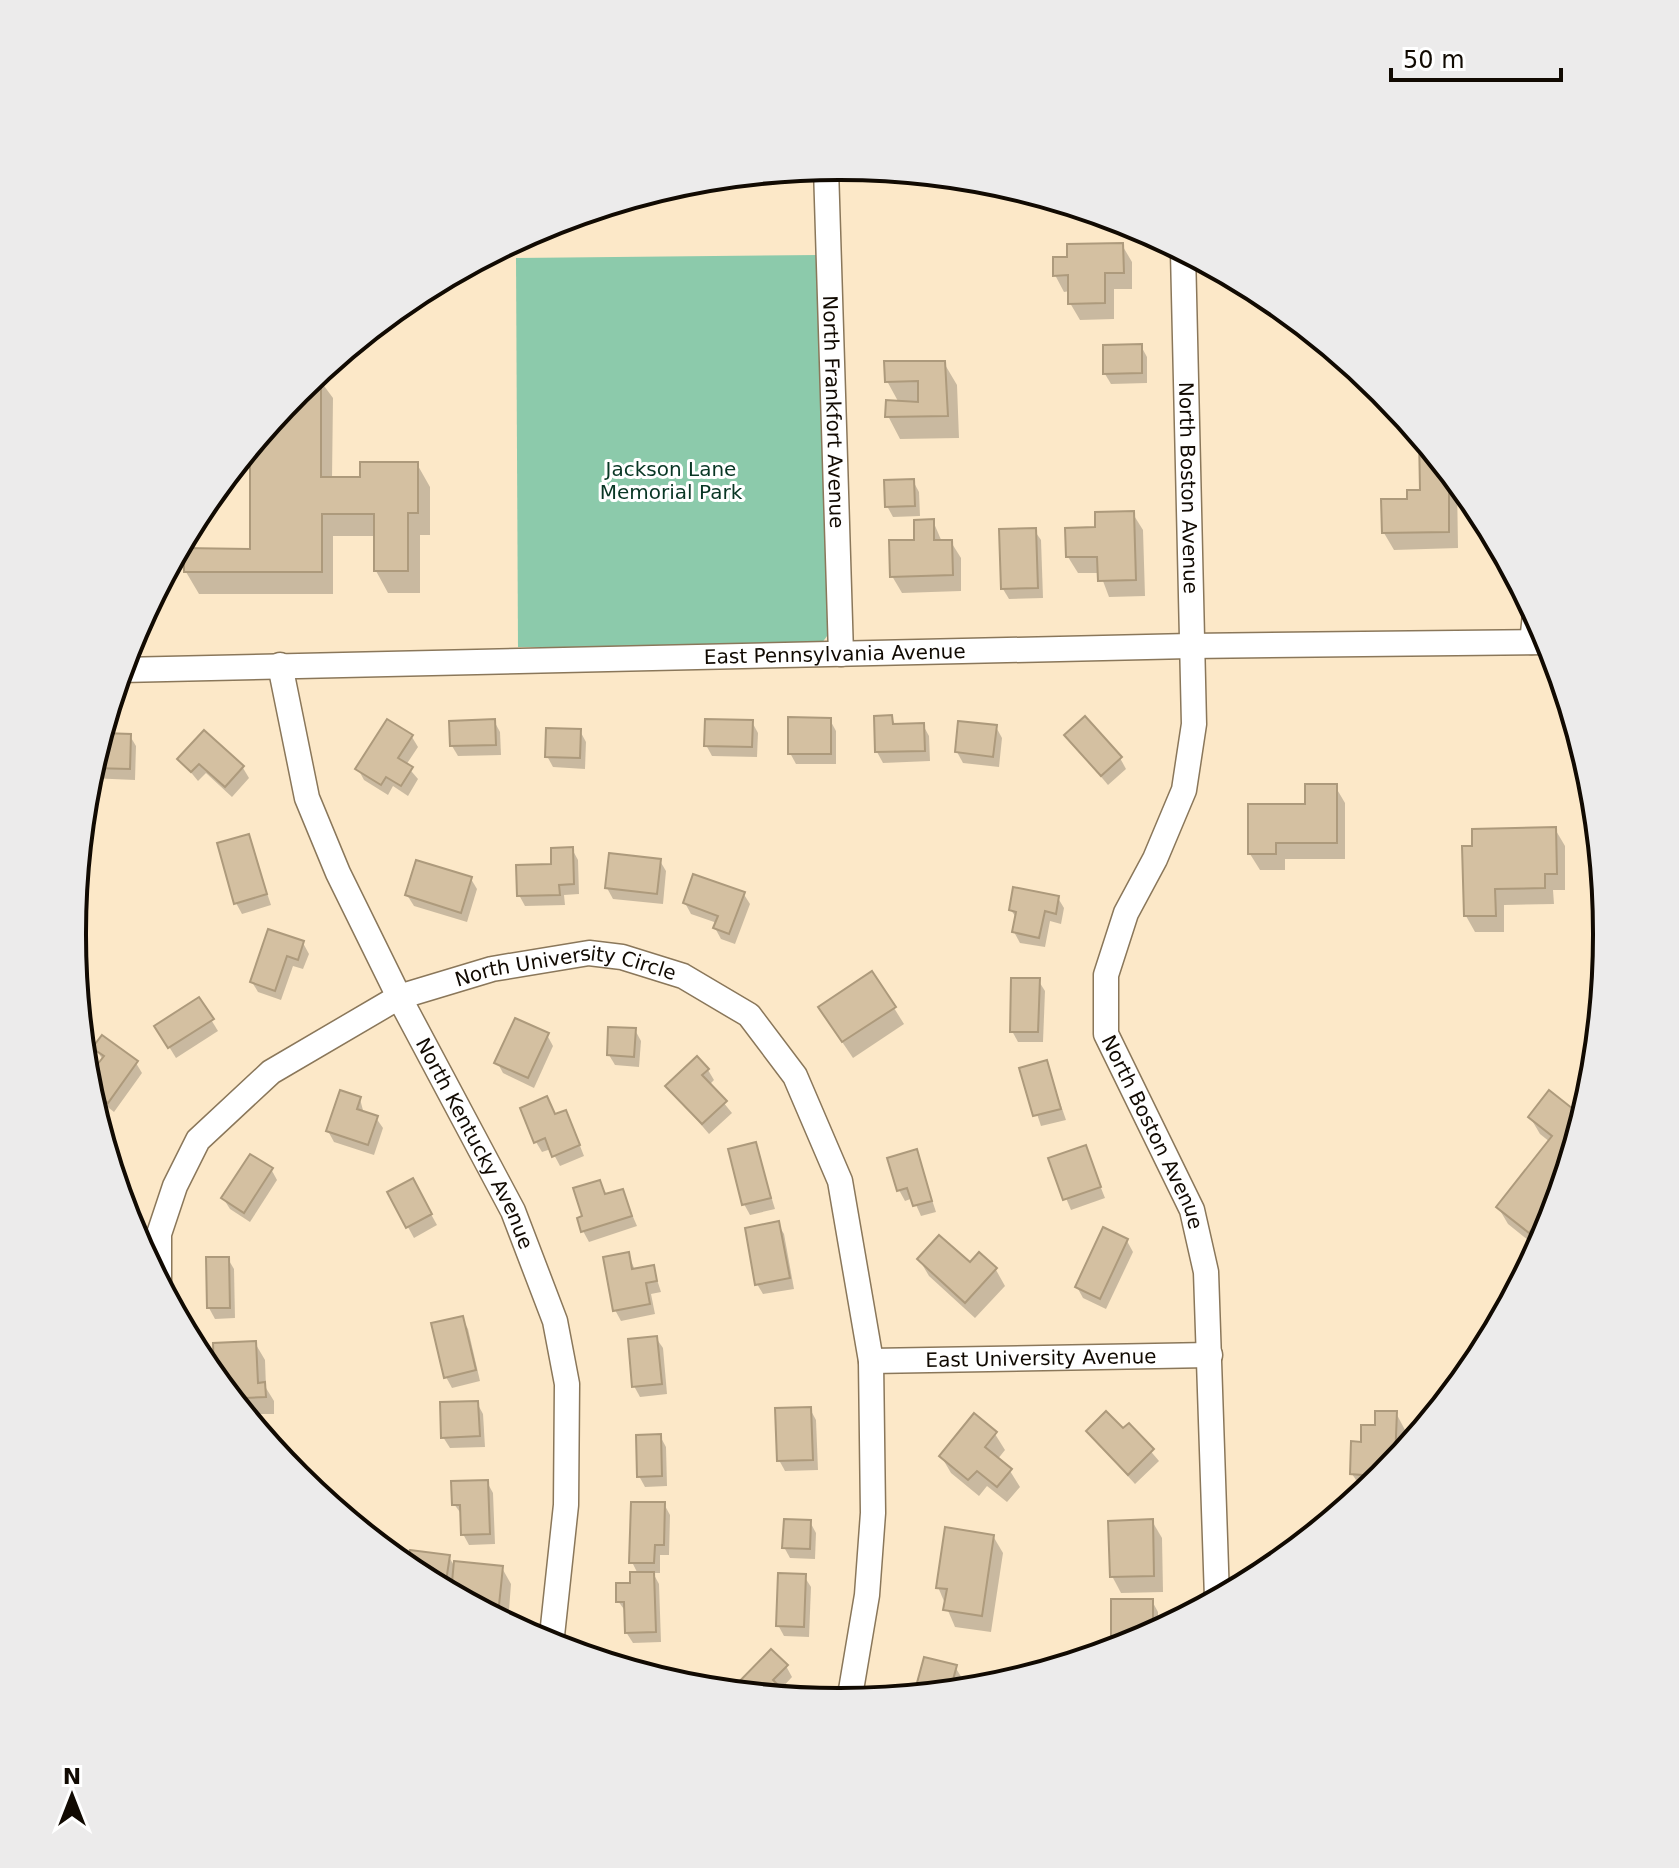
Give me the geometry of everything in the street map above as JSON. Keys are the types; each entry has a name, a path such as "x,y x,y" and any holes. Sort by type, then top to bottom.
{"street":[{"name":"North Frankfort Avenue","path":"826,181 841,654"},
{"name":"North Boston Avenue","path":"1183,263 1194,724 1184,790 1155,859 1126,913 1106,975 1106,1034 1133,1096 1192,1210 1206,1272 1217,1587"},
{"name":"East Pennsylvania Avenue","path":"134,670 1190,646 1534,642"},
{"name":"North Kentucky Avenue","path":"280,665 307,798 338,873 399,997 513,1211 555,1321 567,1384 566,1505 553,1631"},
{"name":"North University Circle","path":"159,1256 159,1234 175,1186 198,1140 271,1072 399,997 492,969 589,953 622,957 683,976 749,1015 795,1076 840,1181 871,1361 873,1513 867,1595 851,1688"},
{"name":"East University Avenue","path":"871,1361 1210,1355"}],"green space":[{"name":"Jackson Lane Memorial Park","path":"819,255 830,632 819,647 518,647 516,258"}],"building":[{"path":"1123,243 1124,273 1105,273 1105,303 1068,304 1068,275 1053,276 1053,257 1067,257 1067,244"},
{"path":"1142,344 1142,373 1103,374 1103,345"},
{"path":"884,361 945,361 948,416 885,417 886,400 918,402 918,381 885,382"},
{"path":"321,388 321,477 360,477 360,462 418,462 418,513 408,513 408,571 374,571 374,514 322,514 322,572 184,572 184,563 192,548 250,549 250,465"},
{"path":"1419,453 1449,492 1449,532 1382,533 1381,499 1407,499 1407,490 1420,490"},
{"path":"914,479 915,506 885,507 884,480"},
{"path":"1134,511 1136,580 1098,581 1097,557 1066,557 1065,528 1095,527 1095,512"},
{"path":"934,519 934,540 952,540 953,575 890,577 889,540 914,540 914,520"},
{"path":"1036,528 1038,588 1001,589 999,529"},
{"path":"892,715 893,724 924,723 925,751 875,752 874,716"},
{"path":"1085,716 1122,757 1101,776 1064,735"},
{"path":"788,717 831,718 831,754 788,754"},
{"path":"387,719 413,735 398,758 413,767 401,786 386,777 381,785 355,769"},
{"path":"495,719 496,745 450,746 449,721"},
{"path":"705,719 753,720 752,747 704,746"},
{"path":"958,721 997,725 993,757 955,752"},
{"path":"546,728 581,729 580,758 545,757"},
{"path":"204,730 244,766 225,787 199,764 191,772 177,759"},
{"path":"114,733 131,734 130,769 105,768"},
{"path":"1305,784 1337,784 1337,843 1276,843 1276,854 1248,854 1248,804 1305,804"},
{"path":"1556,827 1557,874 1545,874 1545,888 1495,889 1496,916 1464,916 1462,846 1472,846 1472,829"},
{"path":"249,834 267,894 234,904 217,843"},
{"path":"573,847 574,884 559,885 560,895 517,896 516,865 551,864 551,848"},
{"path":"609,853 661,859 657,894 605,888"},
{"path":"416,860 472,877 461,913 405,895"},
{"path":"693,874 745,892 729,934 713,928 718,916 683,903"},
{"path":"1013,887 1059,896 1056,914 1045,911 1039,938 1012,932 1016,912 1009,910"},
{"path":"268,929 304,941 298,960 287,956 275,991 250,982"},
{"path":"872,971 896,1007 842,1042 818,1007"},
{"path":"1011,978 1040,978 1038,1032 1010,1032"},
{"path":"199,997 214,1019 168,1048 154,1026"},
{"path":"515,1018 549,1033 528,1078 494,1063"},
{"path":"608,1027 636,1028 634,1057 607,1055"},
{"path":"102,1035 138,1061 108,1103 97,1065 104,1056 95,1050 94,1045"},
{"path":"697,1056 709,1069 702,1075 727,1101 702,1124 665,1086"},
{"path":"1047,1060 1061,1109 1033,1116 1019,1068"},
{"path":"340,1090 361,1097 357,1109 378,1116 368,1145 326,1131"},
{"path":"1549,1090 1572,1108 1553,1176 1529,1233 1496,1207 1552,1136 1528,1117"},
{"path":"547,1096 555,1114 566,1110 580,1145 552,1157 545,1138 534,1143 520,1108"},
{"path":"756,1142 771,1198 742,1205 728,1149"},
{"path":"1086,1145 1101,1187 1063,1200 1048,1158"},
{"path":"917,1149 932,1201 913,1206 907,1188 897,1191 887,1158"},
{"path":"250,1154 273,1168 244,1213 221,1198"},
{"path":"413,1178 432,1214 406,1228 387,1192"},
{"path":"600,1180 605,1194 623,1189 632,1216 581,1232 577,1218 582,1216 573,1188"},
{"path":"779,1221 790,1278 755,1285 745,1228"},
{"path":"1103,1227 1128,1239 1100,1299 1075,1287"},
{"path":"939,1235 970,1262 979,1252 997,1268 965,1303 917,1259"},
{"path":"629,1252 632,1269 654,1265 657,1281 646,1283 650,1304 613,1311 603,1257"},
{"path":"206,1257 229,1257 230,1308 207,1308"},
{"path":"463,1316 476,1370 444,1378 431,1323"},
{"path":"657,1336 662,1384 632,1387 628,1339"},
{"path":"256,1341 258,1383 265,1382 266,1397 246,1398 213,1353 213,1343"},
{"path":"478,1401 480,1436 441,1438 440,1402"},
{"path":"811,1407 813,1460 777,1461 775,1408"},
{"path":"1106,1411 1123,1428 1129,1423 1154,1449 1128,1475 1086,1431"},
{"path":"1375,1411 1397,1411 1396,1442 1362,1476 1350,1474 1351,1441 1361,1442 1361,1425 1375,1425"},
{"path":"974,1413 997,1432 985,1447 1012,1469 997,1487 977,1471 968,1480 939,1456"},
{"path":"661,1434 662,1476 637,1477 636,1435"},
{"path":"488,1480 490,1534 461,1535 460,1505 452,1505 451,1481"},
{"path":"631,1502 665,1502 664,1545 655,1545 654,1563 629,1563"},
{"path":"784,1519 811,1520 810,1549 782,1548"},
{"path":"1153,1519 1154,1576 1110,1577 1108,1521"},
{"path":"945,1527 994,1535 982,1616 943,1610 947,1589 936,1588"},
{"path":"410,1550 450,1555 447,1577 421,1561"},
{"path":"454,1561 503,1566 499,1606 463,1587 452,1580"},
{"path":"630,1572 654,1572 656,1632 625,1633 624,1602 616,1602 616,1583 630,1583"},
{"path":"778,1573 806,1574 804,1627 776,1626"},
{"path":"1111,1599 1153,1599 1153,1619 1111,1637"},
{"path":"771,1649 788,1665 773,1680 778,1685 740,1681"},
{"path":"924,1657 957,1665 953,1678 917,1683"}]}
